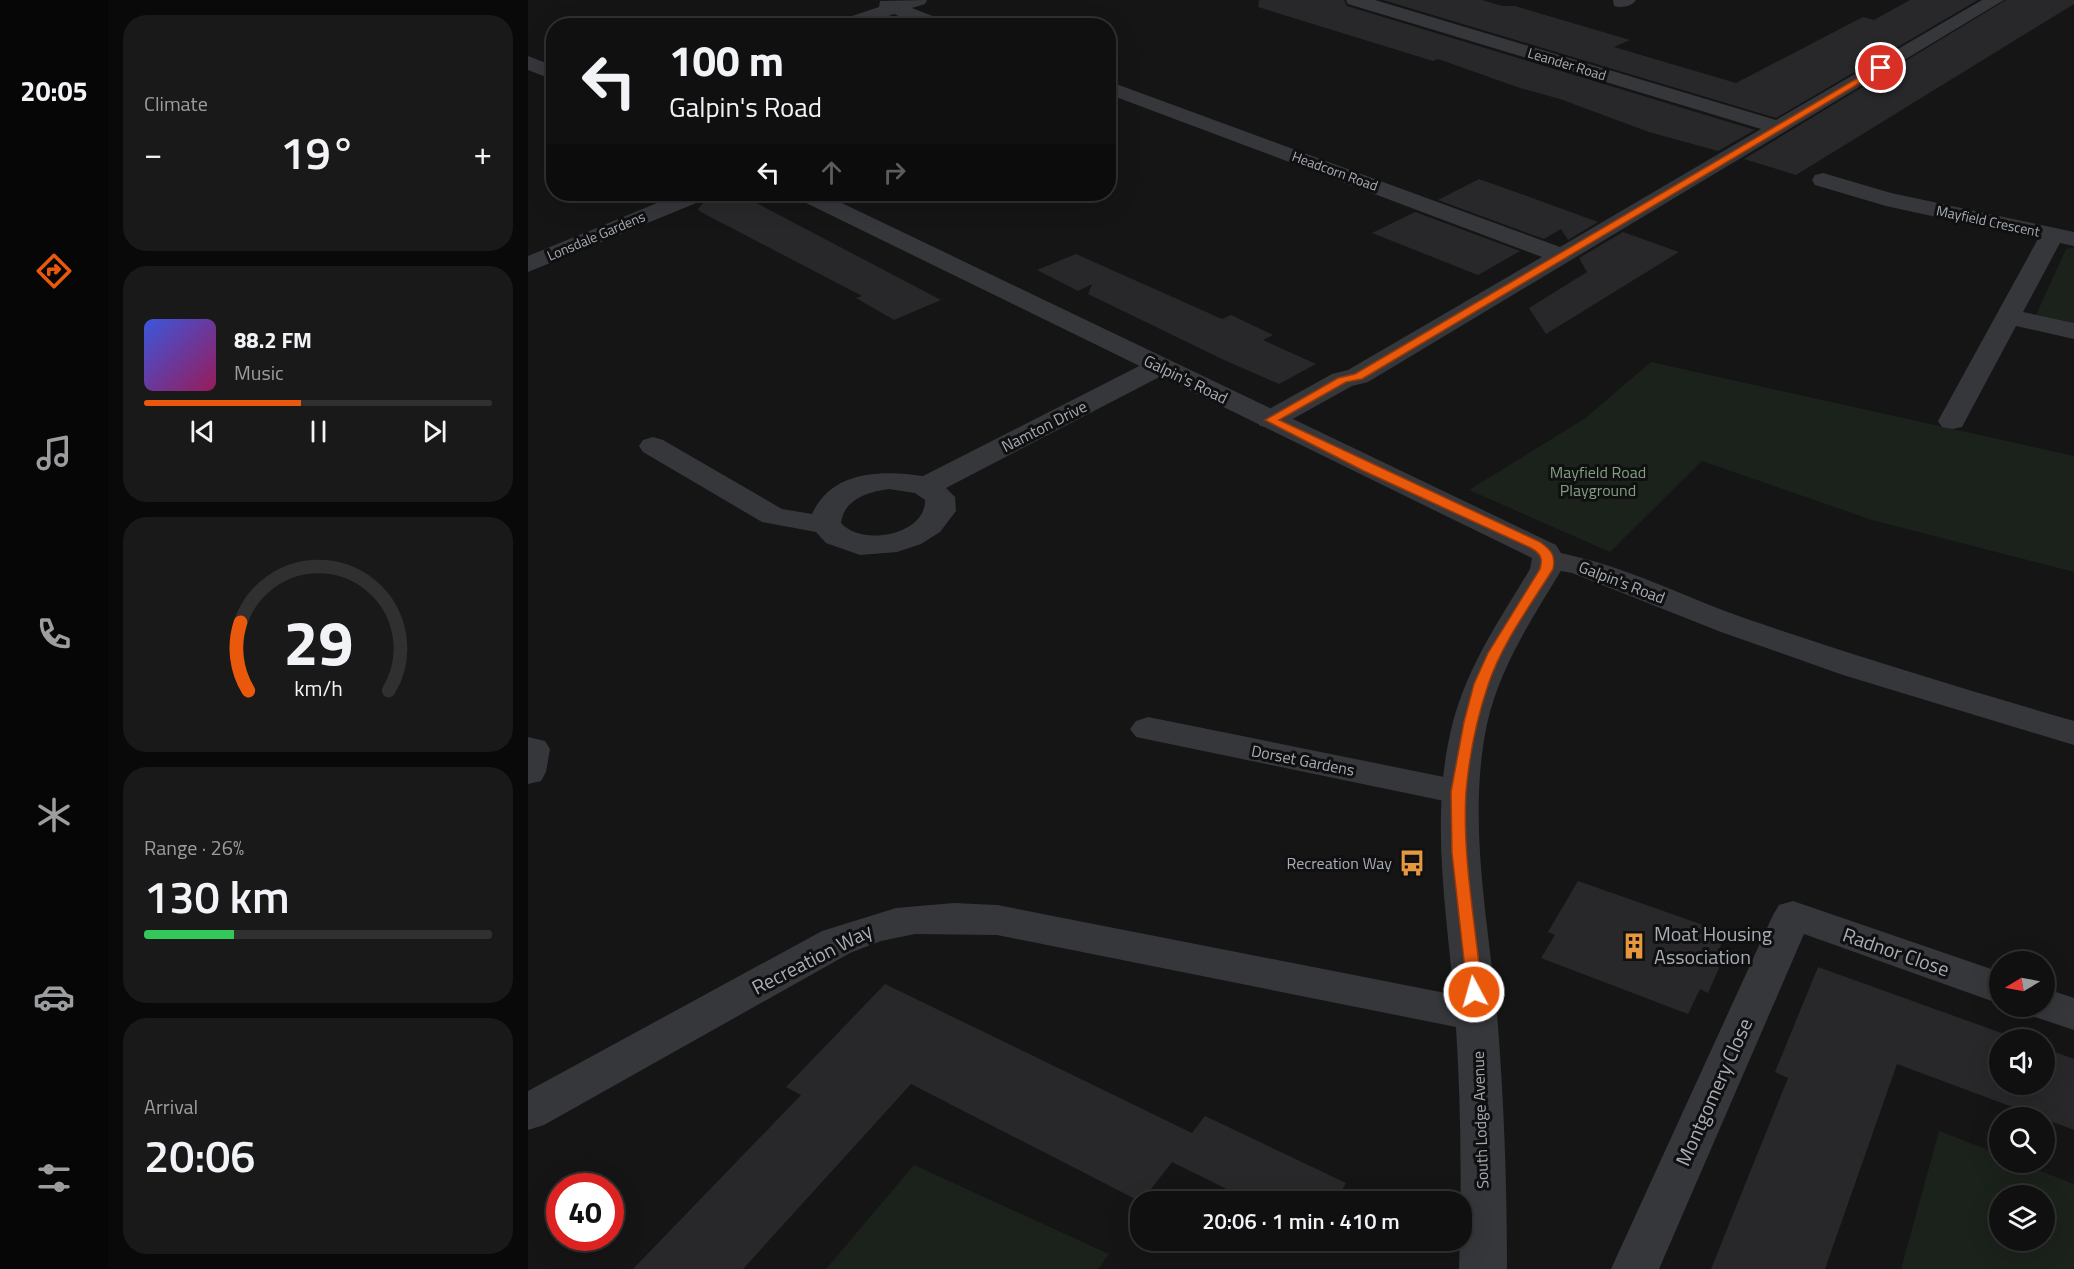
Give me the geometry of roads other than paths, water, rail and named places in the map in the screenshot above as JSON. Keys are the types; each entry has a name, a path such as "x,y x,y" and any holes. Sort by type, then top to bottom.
{"street":[{"path":"873,0 920,18"},
{"path":"865,18 918,0"},
{"name":"Leander Road","path":"1355,0 1779,128"},
{"path":"1270,420 1342,380 1358,376 1995,0"},
{"path":"528,62 546,70"},
{"name":"Headcorn Road","path":"1116,90 1562,256"},
{"path":"1737,154 1761,161"},
{"name":"Mayfield Crescent","path":"1823,180 1886,199 2063,237 2007,316 1952,421"},
{"name":"Lonsdale Gardens","path":"528,265 681,201"},
{"name":"Galpin's Road","path":"820,201 1369,469 1535,545 1545,552 1549,560 1579,565 1733,625 1855,667 2074,733"},
{"path":"2007,316 2074,332"},
{"name":"Namton Drive","path":"927,486 1160,366"},
{"path":"653,446 773,516 809,523 825,522"},
{"path":"889,480 927,486 941,501 942,512 936,522 924,532 908,540 869,545 850,542 837,536 825,522 829,506 853,488 889,480"},
{"name":"South Lodge Avenue","path":"1483,1269 1482,1117 1476,1015 1460,853 1459,792 1471,722 1481,684 1495,653 1546,569 1549,560"},
{"name":"Dorset Gardens","path":"1148,729 1459,792"},
{"path":"528,749 532,749 528,772"},
{"name":"Radnor Close","path":"1793,915 1989,984"},
{"name":"Montgomery Close","path":"1635,1269 1793,915"},
{"name":"Recreation Way","path":"528,1112 836,942 890,921 922,917 954,916 997,920 1476,1015"},
{"path":"2055,1008 2074,1014"}],"place":[{"name":"Recreation Way","path":"1412,863"},
{"name":"Moat Housing Association","path":"1634,946"}],"park label":[{"name":"Mayfield Road Playground","path":"1598,481"}]}
